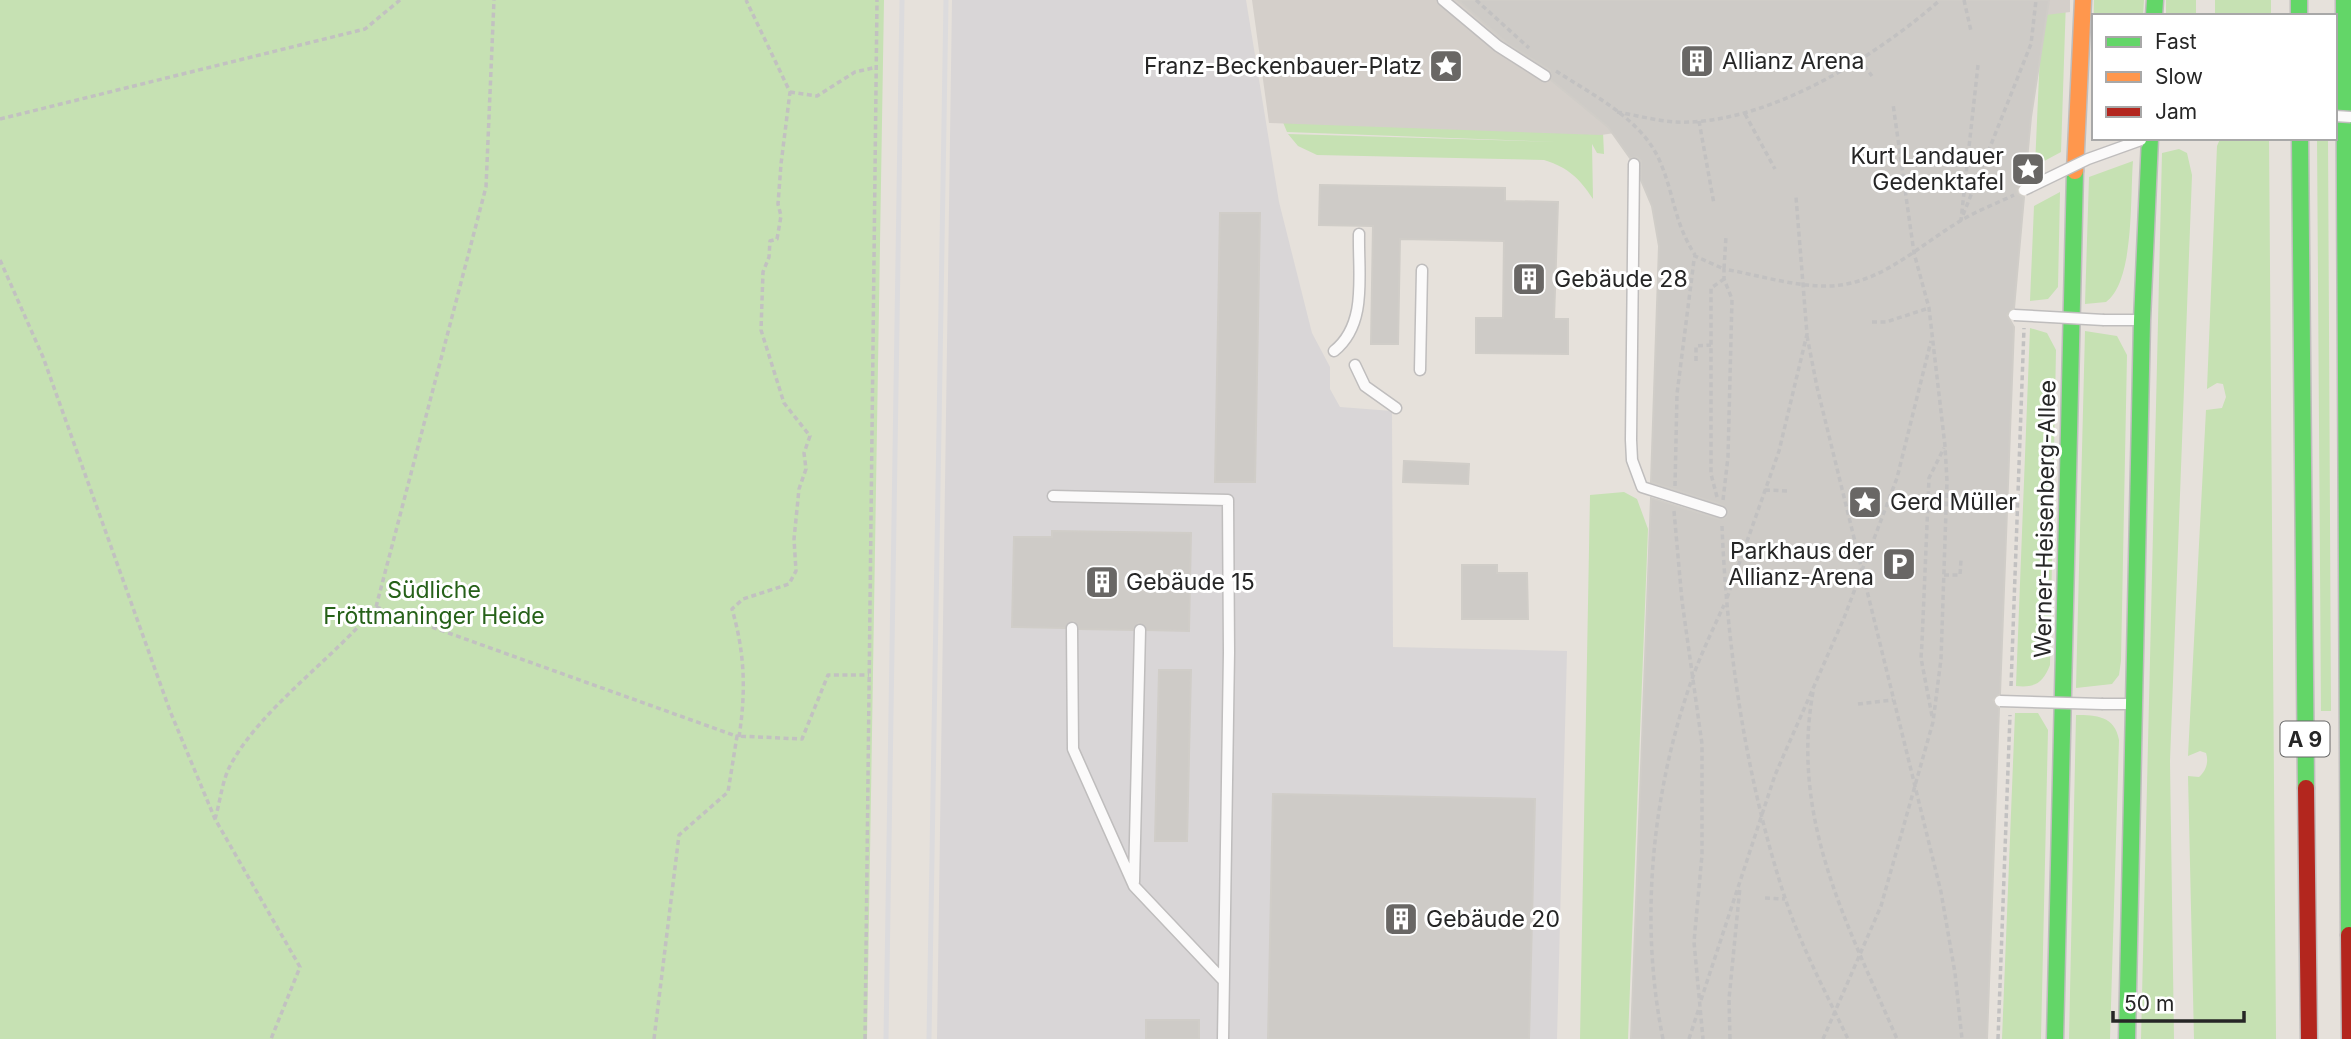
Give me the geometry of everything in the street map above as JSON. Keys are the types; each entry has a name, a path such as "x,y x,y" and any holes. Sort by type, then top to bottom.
{"main road":[{"name":"Werner-Heisenberg-Allee","path":"2055,1039 2076,139 2083,0"},
{"name":"A 9","path":"2344,0 2350,1039"},
{"path":"2127,1039 2148,140"},
{"name":"A 9","path":"2300,140 2308,1039"}],"lane":[{"path":"1443,0 1498,46 1549,73"},
{"path":"2024,190 2088,159 2142,140"},
{"path":"1634,164 1632,460 1642,486 1721,512"},
{"path":"1334,351 1351,336 1357,320 1359,234"},
{"path":"1420,370 1422,270"},
{"path":"2014,315 2142,320"},
{"path":"1355,365 1365,386 1396,408"},
{"path":"1053,496 1228,500 1229,653 1223,1039"},
{"path":"1072,628 1073,748 1134,886 1223,980"},
{"path":"1134,886 1140,630"},
{"path":"2000,701 2134,704"}],"path":[{"path":"0,119 365,29 400,0"},
{"path":"215,819 229,767 237,756 270,713 349,639 376,607 486,187 494,0"},
{"path":"653,1039 679,835 728,792 745,699 742,680 745,666 732,609 743,599 789,584 796,571 794,539 799,489 806,469 804,453 810,436 784,403 761,330 759,310 766,259 769,257 770,241 777,239 781,216 778,204 790,92 746,0"},
{"path":"865,1039 877,0"},
{"path":"1476,0 1534,52"},
{"path":"1617,112 1675,122 1699,121 1745,114 1780,102 1859,59 1940,0"},
{"path":"1964,0 1971,31"},
{"path":"1961,220 2031,44 2036,0"},
{"path":"1859,59 1872,76"},
{"path":"1961,220 1978,65"},
{"path":"790,92 817,96 855,72 877,67"},
{"path":"1549,73 1617,112 1648,140 1660,162 1679,230 1695,256 1724,269 1804,285 1828,286 1859,282 1914,253 1961,220 2024,190"},
{"path":"1823,1039 1881,906 1933,722 1941,659 1945,446 1929,308 1914,253 1893,104"},
{"path":"1745,114 1775,169"},
{"path":"1699,121 1714,204"},
{"path":"1796,197 1807,334 1948,933 1962,1039"},
{"path":"1726,236 1724,279 1732,299 1728,457 1721,512 1725,602 1738,694 1762,815 1785,899 1848,1039"},
{"path":"1695,256 1677,394 1674,497 1703,775 1702,855 1694,942 1703,1039"},
{"path":"0,260 43,357 170,711 215,819 300,967 271,1039"},
{"path":"1721,512 1710,474 1711,345 1712,288 1724,279"},
{"path":"1872,322 1886,322 1929,308"},
{"path":"2011,686 2024,328"},
{"path":"1663,1039 1653,967 1655,848 1664,778 1692,679 1725,602 1779,451 1807,334"},
{"path":"1689,1039 1762,815 1814,683 1863,570 1897,478 1932,335"},
{"path":"1696,361 1696,346 1711,345"},
{"path":"1933,722 1921,658 1929,478 1945,446"},
{"path":"1765,490 1790,491"},
{"path":"1944,575 1960,575 1961,560"},
{"path":"376,607 738,736 802,739 828,675 869,675"},
{"path":"1814,683 1806,729 1810,805 1826,871 1897,1039"},
{"path":"1858,704 1893,700"},
{"path":"1998,1039 2011,713"},
{"path":"1730,1039 1729,999 1741,878"},
{"path":"1765,898 1785,899"}],"shaded area":[{"path":"952,0 1246,0 1279,202 1312,333 1330,367 1330,389 1340,407 1392,411 1393,647 1567,651 1557,1039 937,1039"},
{"name":"Franz-Beckenbauer-Platz","path":"1252,0 2070,0 2070,12 1973,24 1650,128 1601,135 1269,123"}],"green space":[{"name":"Südliche Fröttmaninger Heide","path":"0,0 884,0 867,1039 0,1039"},
{"path":"2050,0 2066,0 2061,152 2035,166 2040,53"},
{"path":"2094,0 2144,0 2143,14 2094,14"},
{"path":"2166,0 2196,0 2196,14 2166,14"},
{"path":"2215,0 2271,0 2271,14 2215,14"},
{"path":"1280,115 1603,132 1604,154 1597,153 1592,144 1593,199 1573,175 1544,160 1317,155 1298,146 1288,134 1559,142 1287,132"},
{"path":"2220,140 2269,140 2276,1039 2194,1039 2188,776 2199,777 2207,760 2206,753 2200,751 2188,756 2206,410 2222,408 2226,397 2223,384 2217,383 2207,389 2217,146"},
{"path":"2317,140 2328,140 2331,711 2321,711"},
{"path":"2179,149 2187,153 2192,175 2170,761 2174,1039 2141,1039 2162,153"},
{"path":"2133,161 2129,236 2122,276 2106,302 2085,304 2089,177"},
{"path":"2060,192 2058,287 2048,299 2030,301 2034,206"},
{"path":"2030,328 2047,333 2056,350 2050,665 2038,683 2016,686"},
{"path":"2085,331 2117,336 2127,355 2121,661 2119,675 2112,684 2076,688"},
{"path":"1624,492 1637,499 1648,529 1628,1039 1580,1039 1590,495"},
{"path":"2015,713 2038,713 2048,730 2041,1039 2002,1039"},
{"path":"2076,715 2104,718 2113,726 2119,740 2110,1039 2069,1039"}],"building":[{"name":"Parkhaus der Allianz-Arena","path":"1458,0 2049,0 2031,117 2025,181 2017,189 2018,194 2024,197 2014,308 2007,315 2014,327 2000,694 1993,700 1999,708 1987,1039 1631,1039 1651,498 1719,519 1726,517 1728,511 1723,505 1651,482 1659,246 1652,206 1641,180 1641,161 1637,157 1630,158 1608,127 1551,80 1550,70 1508,44"},
{"name":"Gebäude 28","path":"1320,185 1505,188 1505,201 1558,202 1554,319 1568,319 1568,354 1476,353 1476,318 1503,318 1504,241 1400,239 1398,344 1371,344 1373,226 1319,225"},
{"path":"1220,213 1260,213 1255,482 1215,482"},
{"path":"1404,461 1469,464 1468,484 1403,482"},
{"name":"Gebäude 15","path":"1052,531 1191,533 1189,631 1147,630 1139,623 1133,630 1079,629 1073,621 1065,628 1012,627 1014,537 1052,537"},
{"path":"1462,565 1497,565 1497,573 1527,573 1528,619 1462,619"},
{"path":"1159,670 1191,670 1187,841 1155,841"},
{"name":"Gebäude 20","path":"1273,794 1535,799 1529,1039 1268,1039"},
{"path":"1146,1020 1199,1020 1199,1039 1146,1039"}],"railway":[{"path":"886,1039 902,0"},
{"path":"929,1039 946,0"}],"traffic: fast":[{"path":"2154,14 2155,0"},
{"path":"2299,0 2299,14"},
{"path":"2344,0 2349,935"},
{"path":"2127,1039 2142,320 2150,140"},
{"path":"2300,140 2306,788"},
{"path":"2055,1039 2075,171"}],"traffic: slow":[{"path":"2075,171 2083,0"}],"traffic: jam":[{"path":"2306,788 2309,1039"},
{"path":"2349,935 2350,1039"}],"place":[{"name":"Allianz Arena","path":"1697,61"},
{"name":"Franz-Beckenbauer-Platz","path":"1446,66"},
{"name":"Kurt Landauer Gedenktafel","path":"2028,169"},
{"name":"Gebäude 28","path":"1529,279"},
{"name":"Gerd Müller","path":"1865,502"},
{"name":"Parkhaus der Allianz-Arena","path":"1899,564"},
{"name":"Gebäude 15","path":"1102,582"},
{"name":"Gebäude 20","path":"1401,919"}]}
